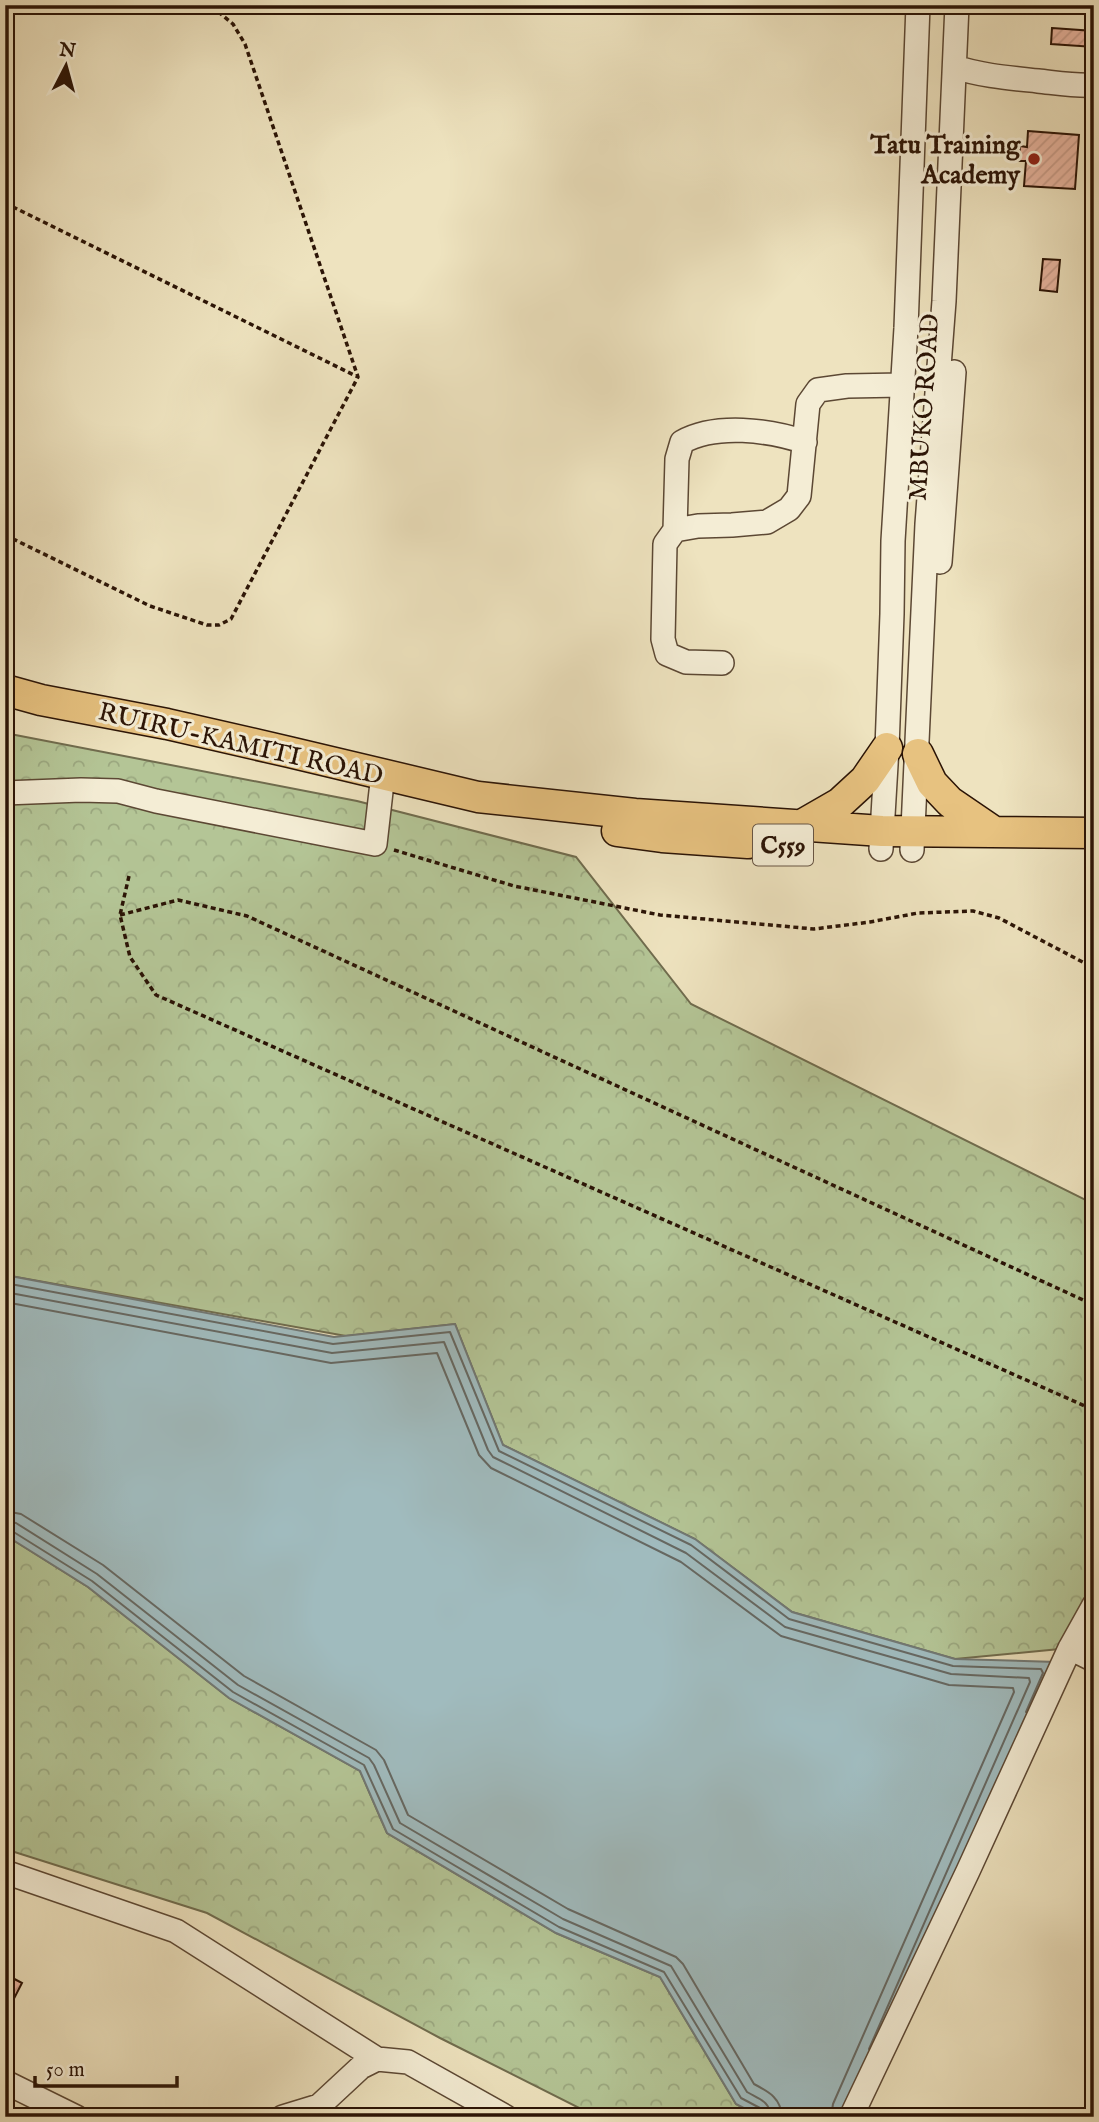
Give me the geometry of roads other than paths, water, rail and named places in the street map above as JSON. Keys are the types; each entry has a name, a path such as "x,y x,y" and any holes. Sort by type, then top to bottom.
{"main road":[{"name":"RUIRU-KAMITI ROAD","path":"5,690 41,700 167,724 478,797 635,814 800,826 881,840"},
{"path":"919,739 932,783 950,802 994,832"},
{"path":"800,826 840,803 865,779 887,748"},
{"name":"RUIRU-KAMITI ROAD","path":"478,797 544,820 636,834 777,845 881,840 1016,850 1094,847"},
{"name":"RUIRU-KAMITI ROAD","path":"913,841 994,832 1094,833"}],"street":[{"path":"881,840 918,5"},
{"path":"913,841 926,536 962,70 957,5"},
{"path":"962,70 1013,79 1079,86 1094,85"},
{"path":"675,530 767,522 789,509 799,496 808,404 818,390 848,386 902,385"},
{"path":"722,663 686,662 667,654 663,639 666,544 675,530 677,459 682,442 695,434 717,431 783,435 805,442"},
{"path":"888,719 919,739"},
{"path":"5,793 118,791 375,845 383,774"},
{"path":"851,2117 1070,1648 1094,1605"},
{"path":"1070,1648 1094,1660"},
{"path":"5,1872 176,1931 377,2059 408,2062 506,2117"},
{"path":"283,2117 319,2106 361,2067 377,2059"},
{"path":"5,2082 76,2117"}],"water":[{"path":"5,1275 334,1337 455,1324 503,1445 695,1539 792,1612 955,1659 1056,1662 856,2117 761,2117 736,2104 660,1977 556,1933 387,1833 360,1771 229,1698 88,1587 5,1535"}],"place":[{"name":"Tatu Training Academy","path":"1034,159"}]}
